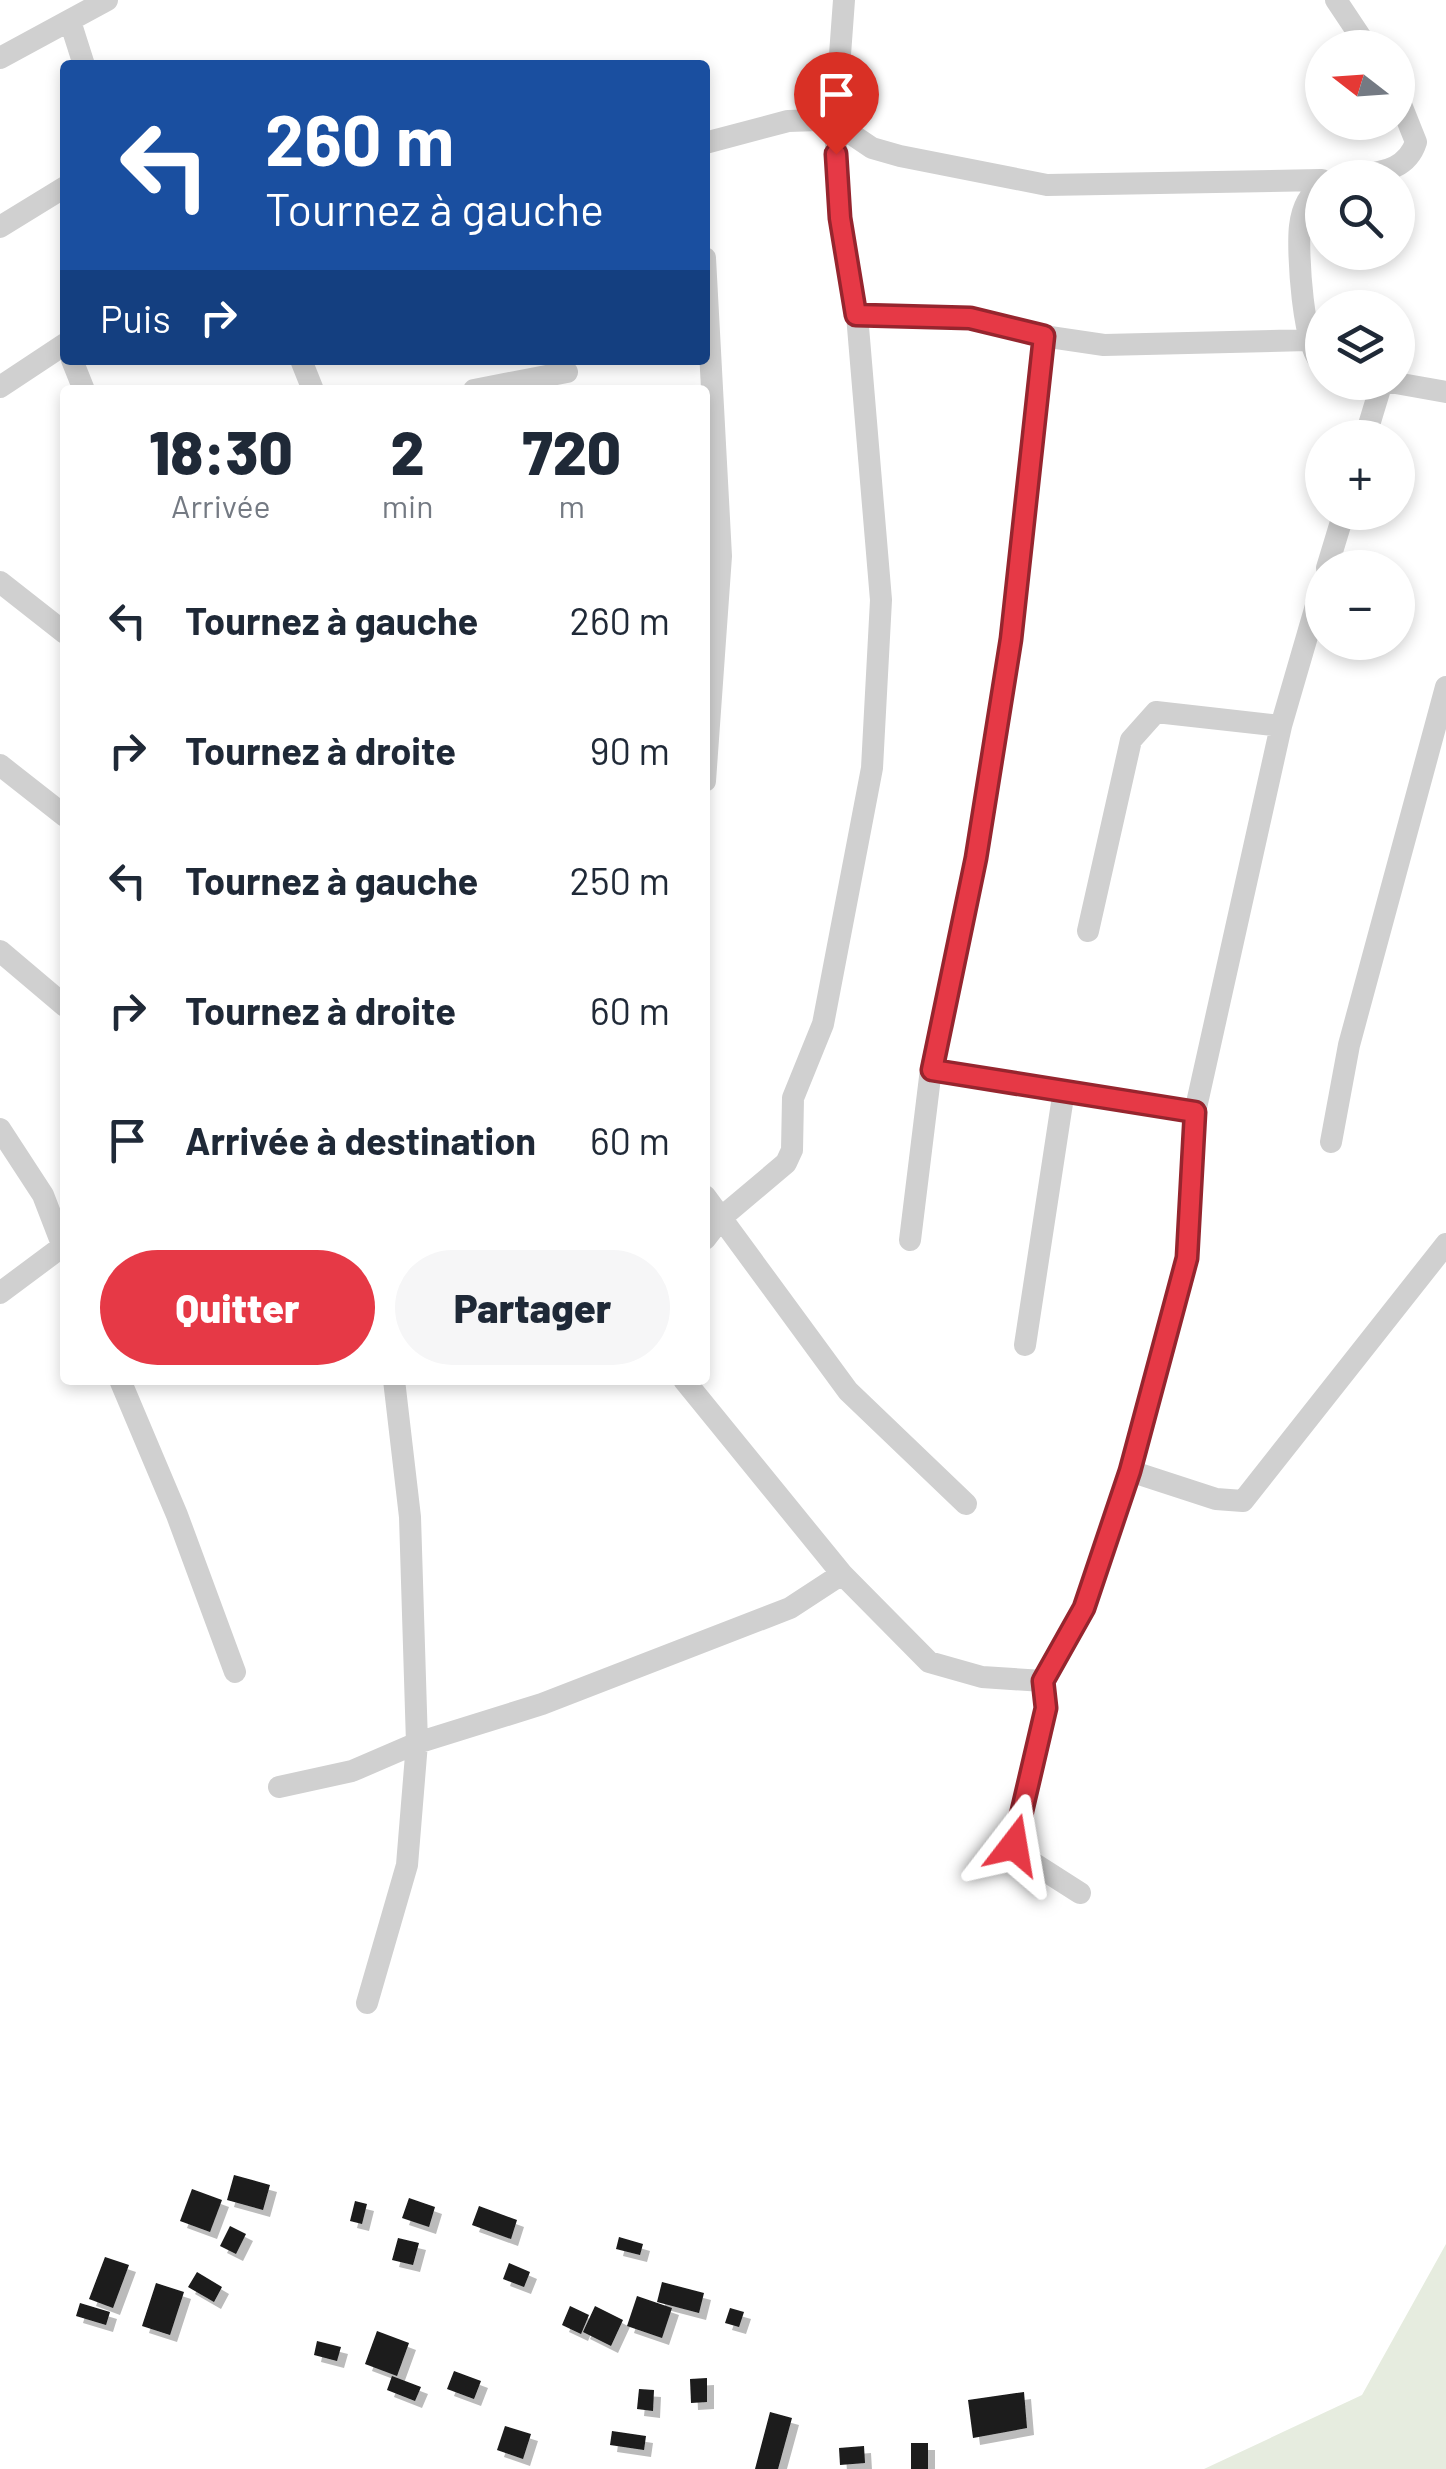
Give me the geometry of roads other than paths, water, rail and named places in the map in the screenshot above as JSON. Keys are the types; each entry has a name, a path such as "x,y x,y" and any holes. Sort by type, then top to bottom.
{"street":[{"path":"0,58 107,0"},
{"path":"710,1233 722,1217 786,1164 792,1150 793,1098 823,1024 872,768 881,600 856,315 840,218 835,123 844,0"},
{"path":"1336,0 1356,30"},
{"path":"70,21 82,60"},
{"path":"710,142 788,121 835,123 872,148 1048,186 1305,183"},
{"path":"0,226 60,190"},
{"path":"1305,207 1300,228 1305,298"},
{"path":"856,315 970,318 1044,336 1104,345 1305,340"},
{"path":"910,1240 932,1070 976,858 1008,658 1044,336"},
{"path":"0,387 60,347"},
{"path":"710,351 721,556 710,710"},
{"path":"503,385 567,374"},
{"path":"1415,386 1446,392"},
{"path":"0,582 60,630"},
{"path":"1080,1892 1019,1854 1014,1845 1046,1708 1043,1681 1084,1608 1130,1471 1187,1258 1195,1112 1281,726 1305,643"},
{"path":"1331,1142 1349,1046 1446,687"},
{"path":"1088,931 1131,740 1144,720 1156,712 1281,726"},
{"path":"0,764 60,812"},
{"path":"0,951 60,1002"},
{"path":"932,1070 1195,1112"},
{"path":"1025,1344 1064,1090"},
{"path":"0,1129 43,1195 60,1239"},
{"path":"710,1202 779,1303 848,1391 966,1504"},
{"path":"1130,1471 1216,1499 1243,1501 1446,1244"},
{"path":"0,1293 60,1252"},
{"path":"122,1385 177,1515 235,1672"},
{"path":"367,2004 407,1865 417,1743 410,1517 395,1385"},
{"path":"688,1385 842,1574 929,1662 982,1677 1043,1681"},
{"path":"279,1788 352,1772 417,1743 542,1704 772,1615 842,1574"}]}
